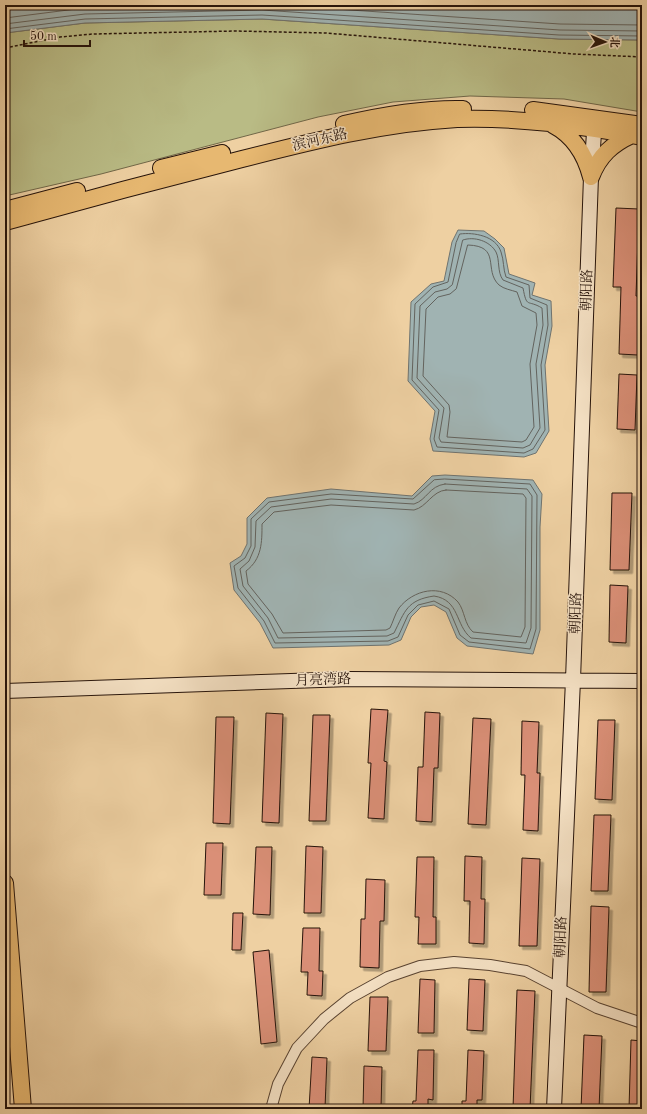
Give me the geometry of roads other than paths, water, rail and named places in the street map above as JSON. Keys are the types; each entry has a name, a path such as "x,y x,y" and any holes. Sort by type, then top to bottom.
{"main road":[{"name":"滨河东路","path":"5,210 194,160 386,114 458,108 521,109 639,132"},
{"name":"滨河东路","path":"5,222 314,141 388,126 458,119 595,123"},
{"path":"548,122 564,132 577,144 588,165 591,177"},
{"path":"591,177 600,159 607,151 618,142 639,132"},
{"path":"5,883 23,1109"}],"street":[{"name":"朝阳路","path":"554,1109 573,680 591,177 595,123"},
{"name":"月亮湾路","path":"5,691 350,678 642,681"},
{"path":"271,1109 278,1084 297,1048 324,1019 350,998 388,977 420,966 454,962 490,965 526,971 597,1008 642,1023"}],"water":[{"path":"5,5 642,5 642,40 559,39 262,19 85,23 5,33"},
{"path":"458,230 484,231 495,239 504,248 509,274 535,283 532,295 551,301 552,326 545,365 549,431 536,453 524,457 433,451 430,439 435,411 408,381 411,302 431,284 444,281 452,242"},
{"path":"445,475 533,480 542,494 540,527 540,630 533,654 467,646 457,638 446,612 434,605 421,607 411,617 401,640 389,645 273,648 260,623 234,590 230,563 241,556 247,544 247,518 267,498 331,489 412,496 432,476"}]}
